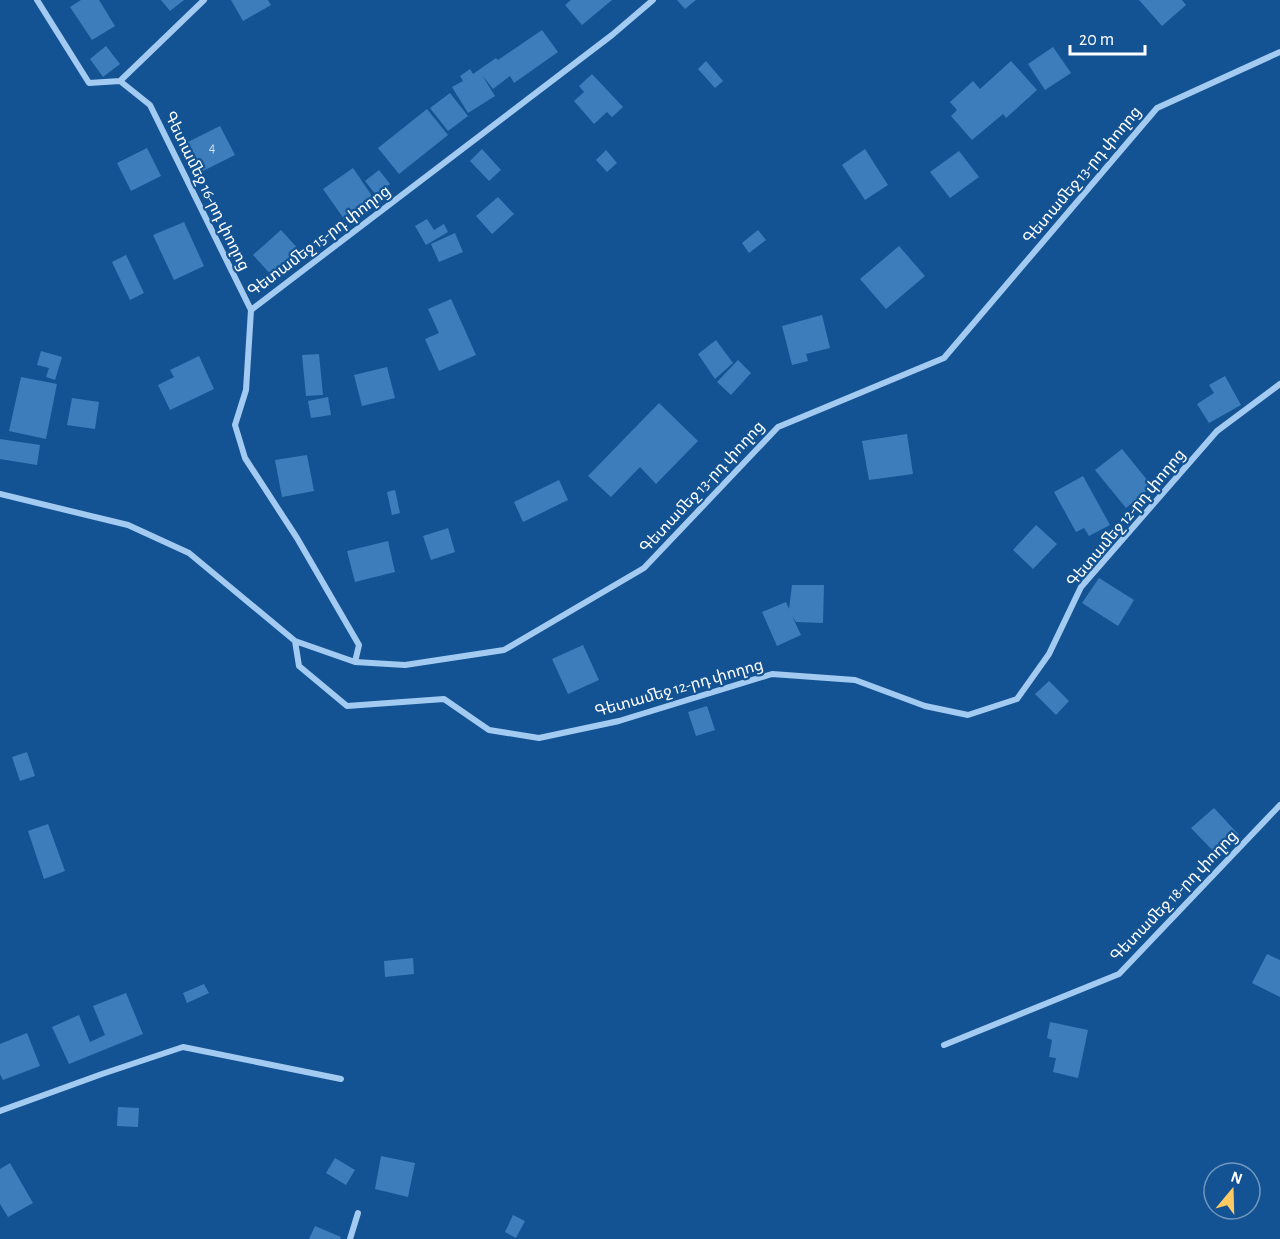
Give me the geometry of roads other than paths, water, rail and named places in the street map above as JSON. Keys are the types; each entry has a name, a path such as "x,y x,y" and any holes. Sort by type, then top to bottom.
{"street":[{"path":"37,0 88,82 120,81 204,0"},
{"name":"Գետամեջ 15-րդ փողոց","path":"355,662 359,645 297,538 245,458 236,425 246,390 251,310 612,35 652,0"},
{"name":"Գետամեջ 13-րդ փողոց","path":"0,494 128,525 189,553 296,641 355,662 405,665 504,650 644,568 778,427 944,358 1157,108 1280,52"},
{"name":"Գետամեջ 16-րդ փողոց","path":"120,81 150,105 251,310"},
{"name":"Գետամեջ 12-րդ փողոց","path":"296,641 300,666 347,706 444,699 489,730 539,738 619,721 772,674 855,680 925,706 968,715 1017,699 1049,654 1081,587 1217,431 1280,384"},
{"name":"Գետամեջ 18-րդ փողոց","path":"944,1045 1119,974 1280,805"},
{"path":"0,1111 183,1047 341,1079"},
{"path":"350,1239 358,1213"}]}
